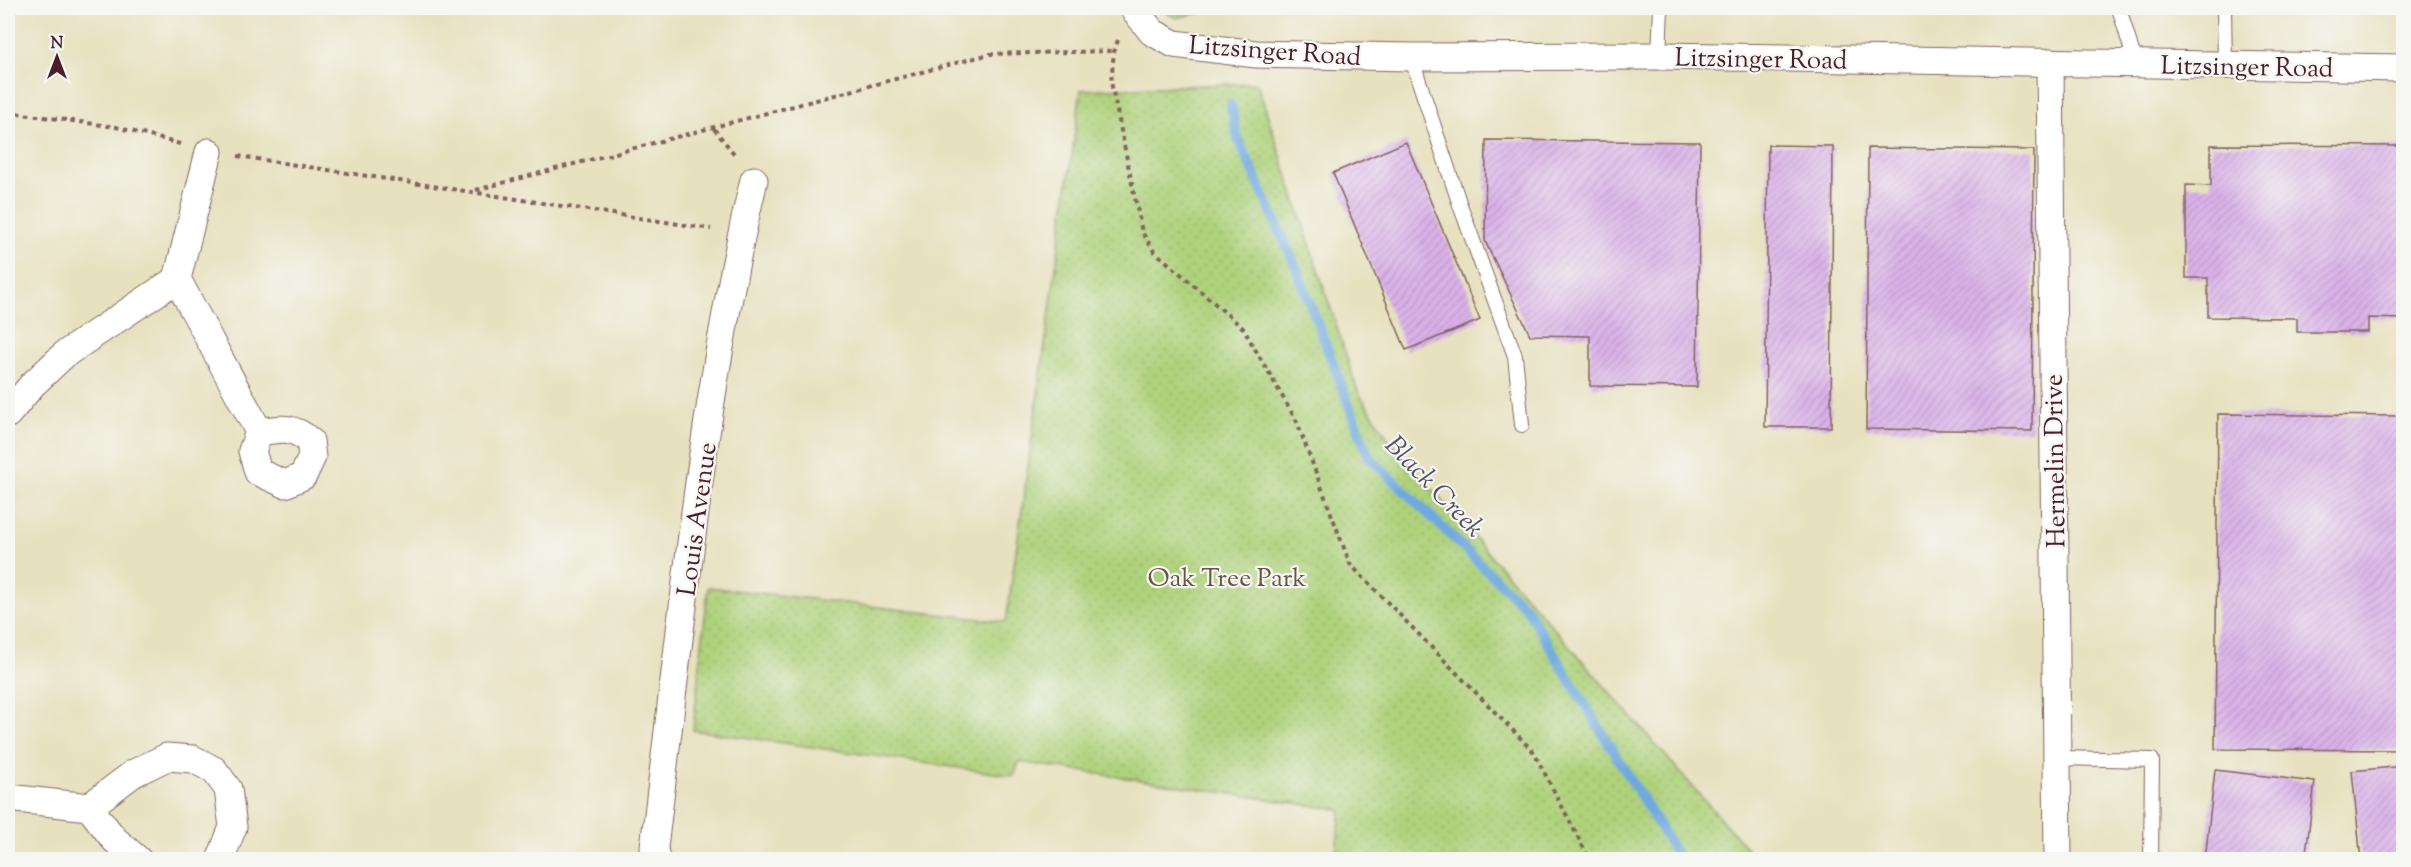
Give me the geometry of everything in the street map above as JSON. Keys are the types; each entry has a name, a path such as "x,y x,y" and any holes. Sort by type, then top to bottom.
{"street":[{"name":"Litzsinger Road","path":"1133,8 1152,32 1174,44 1256,54 1411,57 1659,56 2403,68"},
{"name":"Hermelin Drive","path":"2050,62 2058,860"},
{"path":"8,414 32,385 65,354 177,279 209,152"},
{"name":"Louis Avenue","path":"656,860 654,847 706,441 741,234 754,180"},
{"path":"177,279 259,432"},
{"path":"8,798 88,807 134,773 167,757 193,759 214,770 228,789 233,827 220,860"},
{"path":"88,807 114,839 138,860"}],"lane":[{"path":"1659,56 1661,8"},
{"path":"2119,8 2136,65"},
{"path":"2224,8 2225,65"},
{"path":"1411,57 1460,205 1515,356 1522,425"},
{"path":"2057,758 2152,760 2151,860"}],"path":[{"path":"1120,37 1114,51 1111,82 1142,232 1153,250 1244,328 1297,422 1350,564 1533,751 1590,860"},
{"path":"472,191 990,54 1114,51"},
{"path":"8,112 116,127 209,152 741,234"}],"green space":[{"path":"1158,8 1220,8 1176,18"},
{"name":"Oak Tree Park","path":"1257,83 1358,392 1389,440 1756,859 1335,859 1341,810 1019,762 1014,776 693,730 708,587 1006,622 1081,90"}],"building":[{"path":"1486,140 1700,142 1697,387 1590,386 1590,336 1530,335 1485,241"},
{"path":"1406,142 1480,320 1406,350 1333,173"},
{"path":"1768,145 1833,146 1831,427 1765,427"},
{"path":"2211,145 2404,146 2404,319 2368,318 2368,332 2297,332 2297,318 2208,317 2208,278 2186,278 2186,185 2211,186"},
{"path":"1868,148 2034,150 2032,431 1866,429"},
{"path":"2218,414 2404,416 2404,750 2215,749"},
{"path":"2404,766 2404,860 2361,860 2352,771"},
{"path":"2215,770 2315,782 2305,860 2205,860"}],"waterway":[{"name":"Black Creek","path":"1231,105 1237,136 1296,267 1369,457 1526,608 1680,860"}]}
